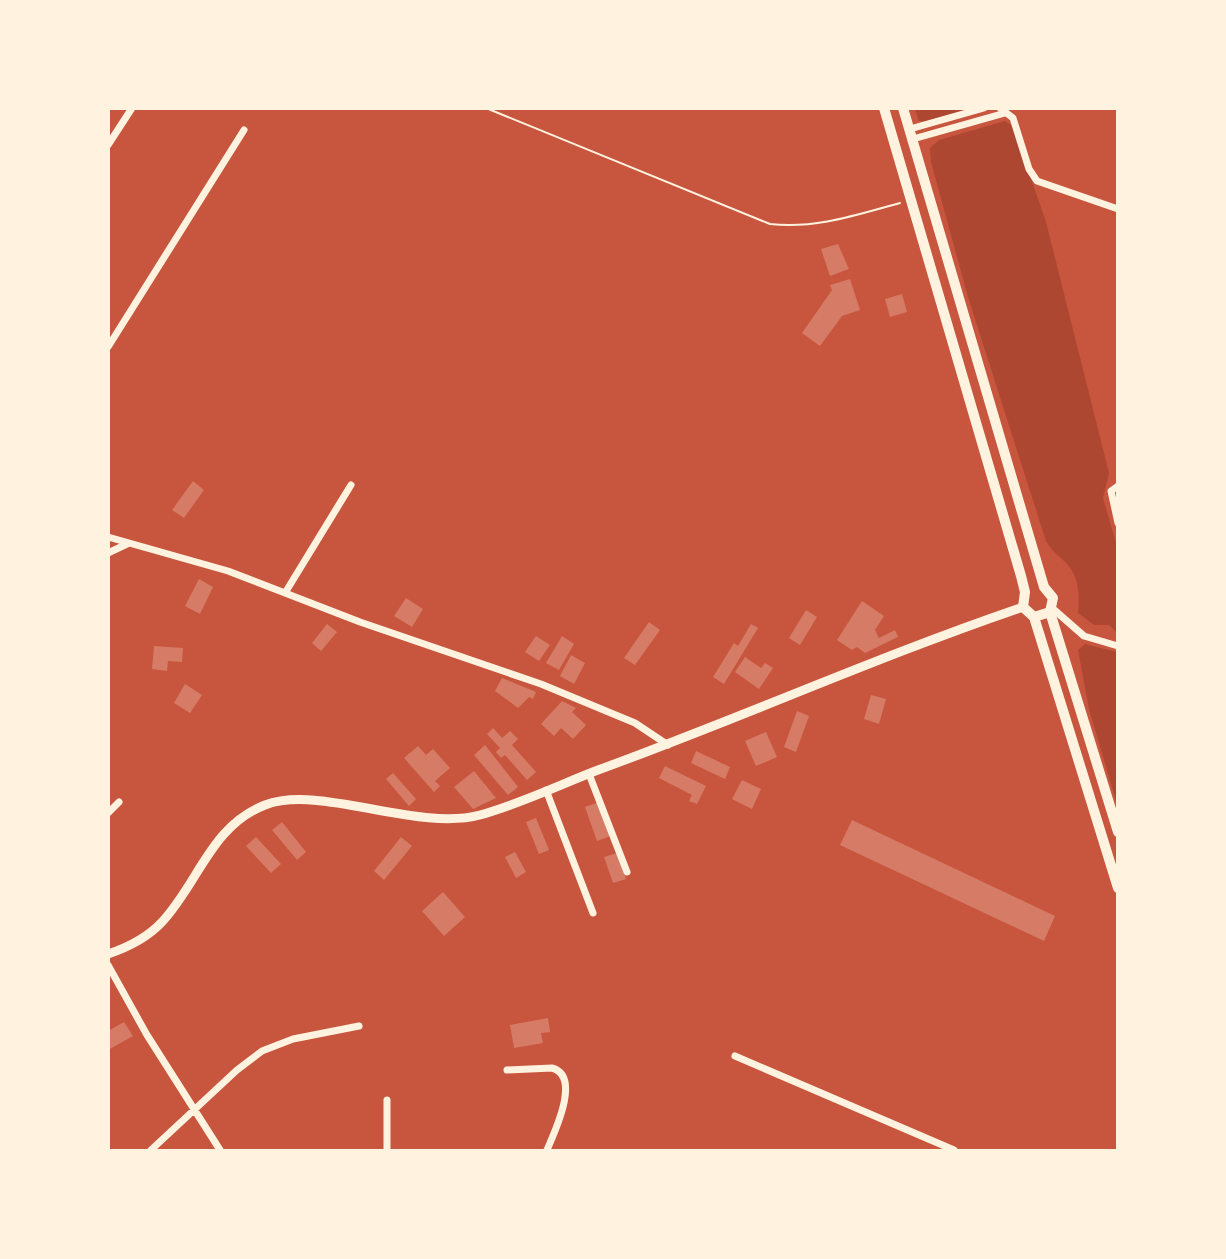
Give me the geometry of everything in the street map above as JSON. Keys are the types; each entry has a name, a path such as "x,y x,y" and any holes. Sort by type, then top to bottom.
{"main road":[{"path":"884,108 1025,592 1023,607 1034,617 1118,888"},
{"path":"903,108 1044,587 1051,594 1051,610 1118,832"},
{"path":"1025,592 1035,586 1044,587"},
{"path":"1034,617 1051,610"}],"street":[{"path":"108,145 132,108"},
{"path":"911,134 984,108"},
{"path":"911,134 1002,111 1011,116 1016,124 1029,169 1037,181 1118,209"},
{"path":"108,346 244,130"},
{"path":"285,593 351,485"},
{"path":"1118,486 1111,491 1118,523"},
{"path":"108,537 228,571 611,712 652,732 668,745"},
{"path":"108,553 127,544"},
{"path":"108,954 153,931 178,900 231,823 269,804 310,802 442,819 479,816 668,745 923,642 1023,607"},
{"path":"1051,610 1073,630 1118,646"},
{"path":"589,774 627,872"},
{"path":"546,790 593,913"},
{"path":"108,813 119,802"},
{"path":"108,965 194,1112 220,1150"},
{"path":"150,1150 237,1070 262,1051 293,1039 359,1026"},
{"path":"736,1056 954,1150"},
{"path":"507,1070 552,1068 558,1070 564,1078 563,1108 547,1150"},
{"path":"387,1100 387,1150"}],"path":[{"path":"486,108 770,224 798,227 820,225 911,200"}],"shaded area":[{"path":"915,109 970,109 919,121"},
{"path":"1005,121 1013,126 1046,222 1109,473 1103,498 1117,546 1117,633 1109,625 1094,625 1078,613 1075,576 1046,541 968,297 931,162 930,148 939,140"},
{"path":"1085,644 1117,652 1117,804 1089,709 1078,650"}],"building":[{"path":"838,244 849,269 830,276 821,249"},
{"path":"850,279 860,310 842,316 820,346 802,333 832,290 830,285"},
{"path":"902,294 907,312 890,317 885,299"},
{"path":"193,481 204,490 184,518 172,510"},
{"path":"199,579 213,587 200,614 185,606"},
{"path":"406,598 423,609 412,627 394,616"},
{"path":"862,601 884,616 875,630 879,638 895,630 898,637 865,653 857,647 852,650 837,640"},
{"path":"806,610 817,617 800,645 789,638"},
{"path":"649,622 660,630 635,665 624,658"},
{"path":"327,624 337,632 321,651 312,643"},
{"path":"751,624 758,628 724,684 713,677 734,643 738,646"},
{"path":"536,636 550,645 539,661 525,652"},
{"path":"562,636 574,644 559,670 546,663"},
{"path":"154,646 183,648 182,662 168,661 167,671 152,669"},
{"path":"571,655 585,663 574,684 560,676"},
{"path":"745,657 761,668 765,663 773,668 759,689 735,672"},
{"path":"502,678 536,692 533,699 529,697 518,708 495,691"},
{"path":"185,684 202,695 190,713 174,703"},
{"path":"871,695 886,699 879,724 864,719"},
{"path":"562,701 576,708 572,712 586,725 573,739 561,728 554,736 541,724"},
{"path":"797,711 809,716 796,752 784,747"},
{"path":"493,728 502,738 510,731 518,739 512,745 536,772 527,780 505,755 501,758 496,752 500,748 487,734"},
{"path":"766,732 777,757 756,766 745,741"},
{"path":"485,745 518,787 508,795 474,755"},
{"path":"418,746 426,755 433,749 450,768 435,781 440,786 434,792 404,758"},
{"path":"696,751 730,767 725,779 691,763"},
{"path":"665,766 706,786 697,804 689,801 692,795 659,778"},
{"path":"474,771 496,798 473,809 454,787"},
{"path":"393,773 416,799 409,806 386,779"},
{"path":"742,780 761,789 752,809 732,799"},
{"path":"599,802 611,836 597,841 585,807"},
{"path":"536,818 549,850 539,854 526,822"},
{"path":"852,820 1055,916 1044,941 840,845"},
{"path":"282,822 306,852 297,860 272,830"},
{"path":"256,837 281,864 271,873 246,846"},
{"path":"401,837 412,846 384,880 374,871"},
{"path":"515,852 526,872 516,878 505,857"},
{"path":"617,853 626,879 613,883 604,857"},
{"path":"443,892 465,917 444,936 422,911"},
{"path":"548,1018 550,1032 541,1033 543,1043 514,1048 510,1025"},
{"path":"124,1022 133,1036 108,1050 108,1031"}]}
